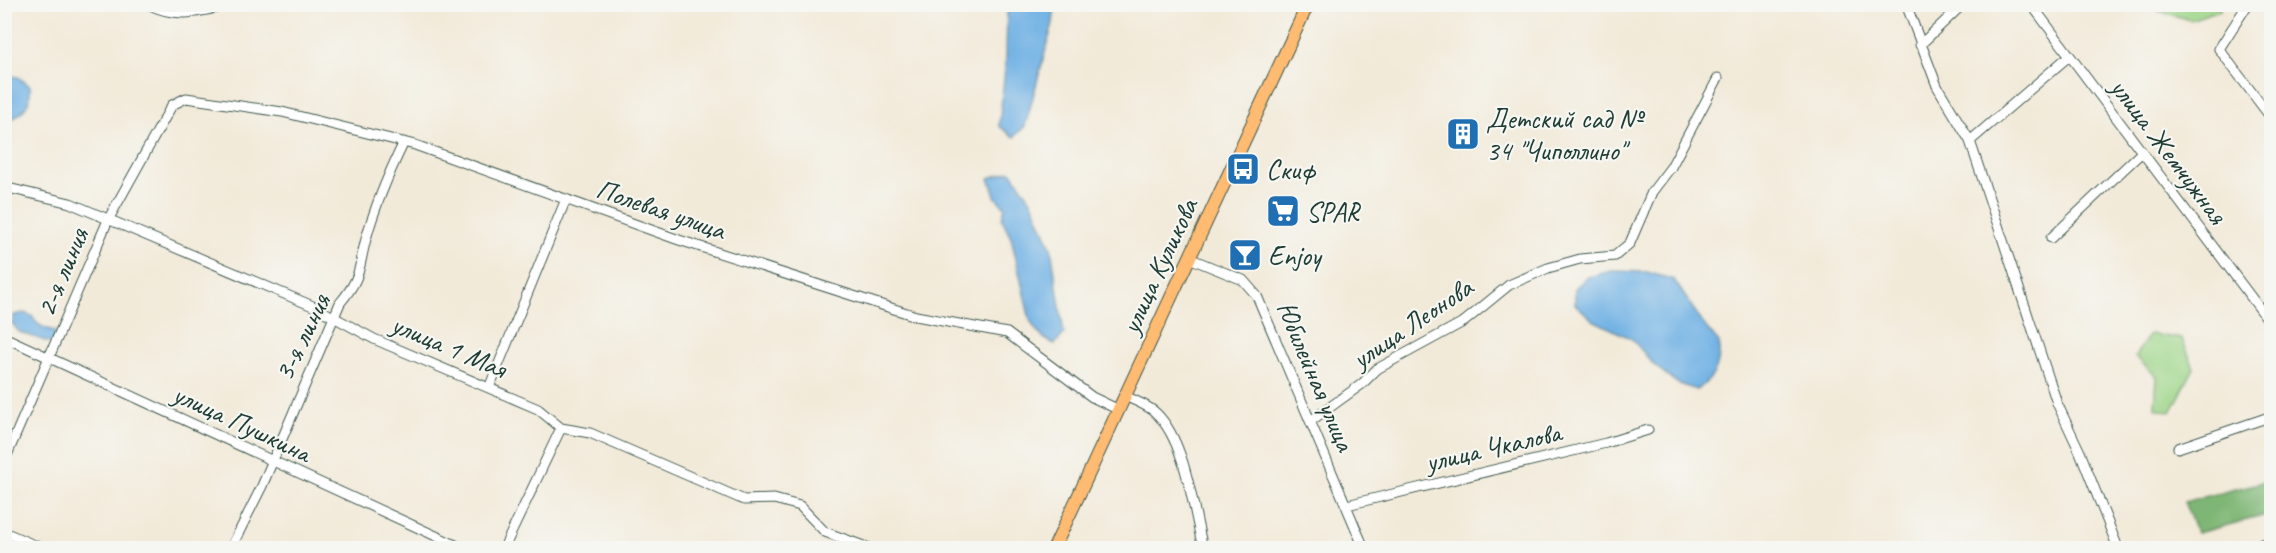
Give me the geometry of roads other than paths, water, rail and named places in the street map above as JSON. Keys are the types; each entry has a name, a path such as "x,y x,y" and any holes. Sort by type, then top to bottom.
{"main road":[{"name":"улица Куликова","path":"1054,549 1308,4"}],"street":[{"path":"148,4 163,12 183,15 233,4"},
{"path":"1906,4 1937,86 1970,141 2057,403 2080,452 2118,549"},
{"path":"1920,45 1963,4"},
{"name":"улица Жемчужная","path":"2031,4 2271,326"},
{"path":"2248,4 2219,49 2271,119"},
{"path":"1970,141 2069,56"},
{"name":"улица Леонова","path":"1312,420 1362,384 1377,369 1465,321 1509,285 1567,263 1615,256 1630,243 1652,192 1671,168 1718,78"},
{"name":"Полевая улица","path":"172,105 186,98 217,101 282,112 404,142 679,240 916,316 1007,333 1092,397 1118,409"},
{"name":"2-я линия","path":"4,462 42,368 49,358 108,220 172,105"},
{"name":"3-я линия","path":"231,549 262,486 333,317 360,273 366,237 386,181 404,142"},
{"path":"2051,238 2142,152"},
{"name":"улица 1 Мая","path":"4,187 70,203 333,317 374,339 537,409 561,428 590,433 744,500 774,500 800,506 825,532 869,549"},
{"path":"489,388 566,199"},
{"name":"Юбилейная улица","path":"1189,258 1225,270 1243,279 1252,289 1269,318 1364,549"},
{"name":"улица Пушкина","path":"4,337 462,549"},
{"path":"1124,395 1154,411 1167,425 1177,446 1203,549"},
{"path":"2178,448 2271,416"},
{"path":"504,549 561,428"},
{"name":"улица Чкалова","path":"1347,505 1606,443 1648,430"},
{"path":"4,532 41,549"},
{"path":"2248,549 2271,541"}],"water":[{"path":"1007,4 1055,5 1053,23 1025,126 1014,137 999,126 1006,59"},
{"path":"5,75 18,77 30,86 30,93 24,109 5,123"},
{"path":"1011,171 1031,200 1051,247 1064,334 1055,344 1040,335 1030,320 1011,237 1002,219 1005,207 996,198 989,178"},
{"path":"1612,271 1647,272 1674,280 1719,343 1719,358 1708,381 1696,390 1677,383 1654,365 1632,339 1593,320 1575,304 1575,288 1588,277"},
{"path":"24,313 32,316 42,326 55,331 55,339 51,343 19,332 12,323 14,315"}],"place":[{"name":"Детский сад № 34 \"Чиполлино\"","path":"1463,134"},
{"name":"Скиф","path":"1243,169"},
{"name":"SPAR","path":"1283,211"},
{"name":"Enjoy","path":"1245,255"}]}
